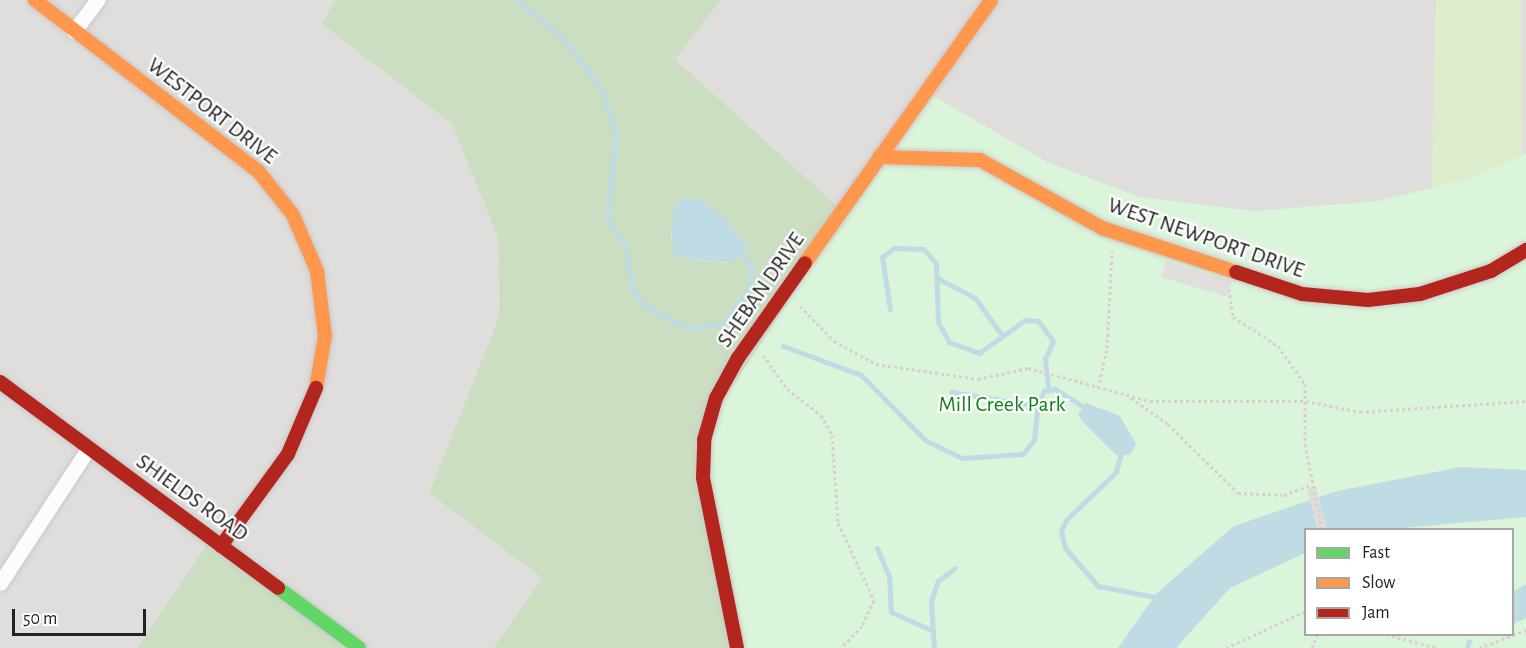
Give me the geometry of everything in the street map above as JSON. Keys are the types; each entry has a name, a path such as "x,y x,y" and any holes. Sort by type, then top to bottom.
{"street":[{"name":"WESTPORT DRIVE","path":"35,0 259,172 292,215 317,271 325,336 313,405 288,454 221,546"},
{"path":"74,31 97,0"},
{"name":"SHEBAN DRIVE","path":"737,648 707,516 704,440 727,377 991,0"},
{"name":"WEST NEWPORT DRIVE","path":"879,157 938,155 980,160 1112,232 1234,274 1302,294 1395,298 1457,284 1526,250"},
{"name":"SHIELDS ROAD","path":"0,382 359,648"},
{"path":"0,583 88,449"}],"path":[{"path":"1098,388 1110,317 1112,232"},
{"path":"1234,274 1227,297 1233,317 1290,357 1305,384 1311,486 1322,528"},
{"path":"787,290 834,341 876,364 978,379 1040,370 1129,397 1188,405 1306,401 1360,412 1526,400"},
{"path":"770,363 787,389 827,424 838,523 872,589 870,613 841,648"},
{"path":"1129,397 1168,424 1238,493 1284,495 1311,486"},
{"path":"1226,648 1304,611"},
{"path":"1393,636 1437,648"},
{"path":"1479,648 1510,636"}],"shaded area":[{"path":"0,0 335,0 323,24 452,124 498,238 499,316 429,493 542,578 493,648 359,648 212,539 137,648 0,648"},
{"path":"721,0 1436,0 1432,187 1378,201 1254,211 1140,197 1049,163 926,92 842,210 674,58"},
{"path":"1521,0 1526,0 1526,154 1519,157"},
{"path":"1166,261 1232,281 1227,297 1161,277"}],"green space":[{"name":"Mill Creek Park","path":"335,0 721,0 675,59 842,210 926,92 1049,163 1140,197 1254,211 1378,201 1432,187 1337,491 1118,648 493,648 542,578 429,493 499,316 498,238 452,124 322,24","holes":["676,204 727,220 747,247 728,263 694,260 671,238"]},
{"path":"1436,0 1521,0 1525,470 1432,187"},
{"name":"Mill Creek Park","path":"926,92 1049,163 1140,197 1254,211 1378,201 1471,178 1526,154 1526,648 737,648 707,516 708,423"},
{"path":"211,539 359,648 137,648"}],"water":[{"path":"686,197 700,199 727,220 747,247 744,256 728,263 680,258 672,251 672,218 676,204"},
{"path":"1086,403 1120,416 1136,444 1130,455 1116,455 1082,421 1078,414"},
{"path":"1461,467 1526,470 1526,517 1402,528 1304,528 1304,553 1230,588 1176,648 1118,648 1156,594 1234,526 1337,491"},
{"path":"1526,584 1526,618 1514,624 1514,591"}],"pier":[{"path":"1316,486 1327,528 1317,528 1307,488"}],"waterway":[{"path":"518,0 563,38 601,89 616,135 607,218 625,246 633,292 645,306 688,329 725,323 750,287 751,265 744,256"},
{"path":"890,309 882,257 894,248 923,249 936,263 938,322 949,342 979,353 1025,320 1038,321 1053,341 1045,359 1048,390"},
{"path":"939,279 975,298 1002,335"},
{"path":"783,346 861,375 925,440 962,458 1023,454 1034,440 1038,401 1044,391 1055,389 1087,409"},
{"path":"951,392 1037,406"},
{"path":"1121,453 1116,472 1066,520 1061,531 1065,548 1098,586 1161,598"},
{"path":"877,548 889,576 891,612 931,630"},
{"path":"934,648 931,601 938,581 955,568"},
{"path":"1467,648 1469,641"}],"traffic: fast":[{"path":"278,588 359,648"}],"traffic: slow":[{"path":"35,0 259,172 293,215 317,271 325,336 316,388"},
{"path":"805,263 991,0"},
{"path":"879,157 980,160 1102,228 1236,272"}],"traffic: jam":[{"path":"1236,272 1302,294 1368,300 1420,294 1491,271 1526,250"},
{"path":"737,648 703,478 704,440 716,398 738,358 805,263"},
{"path":"0,382 278,588"},
{"path":"221,546 288,454 316,388"}]}
